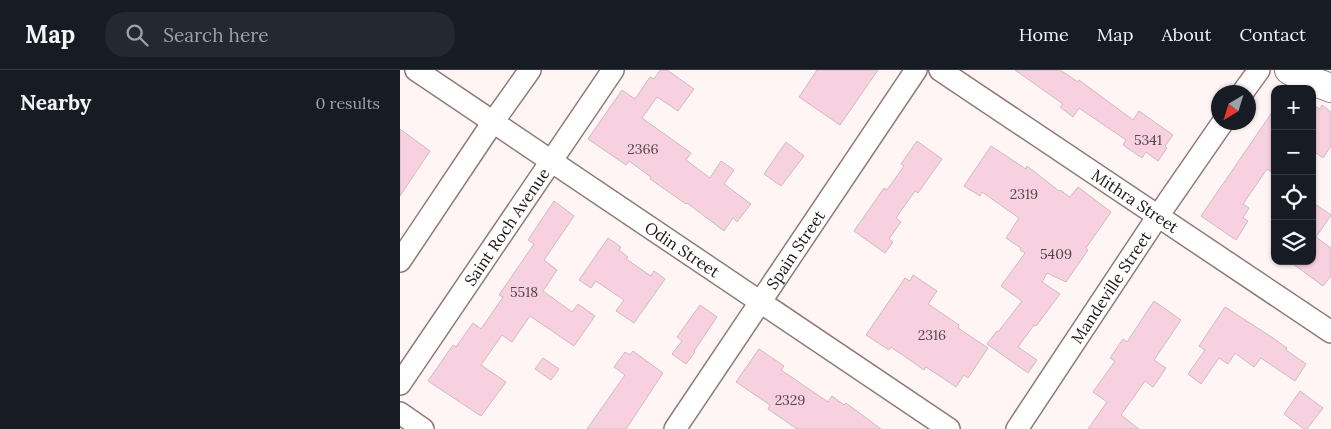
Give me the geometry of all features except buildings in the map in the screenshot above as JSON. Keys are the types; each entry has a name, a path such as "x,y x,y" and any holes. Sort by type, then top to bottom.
{"street":[{"name":"Odin Street","path":"416,70 949,429"},
{"path":"400,262 530,70"},
{"name":"Saint Roch Avenue","path":"400,384 613,70"},
{"name":"Spain Street","path":"675,429 916,70"},
{"name":"Mithra Street","path":"940,70 1331,332"},
{"path":"1248,85 1259,70"},
{"path":"1289,70 1331,88"},
{"name":"Mandeville Street","path":"1017,429 1158,216 1217,130"},
{"path":"400,413 423,429"}]}
